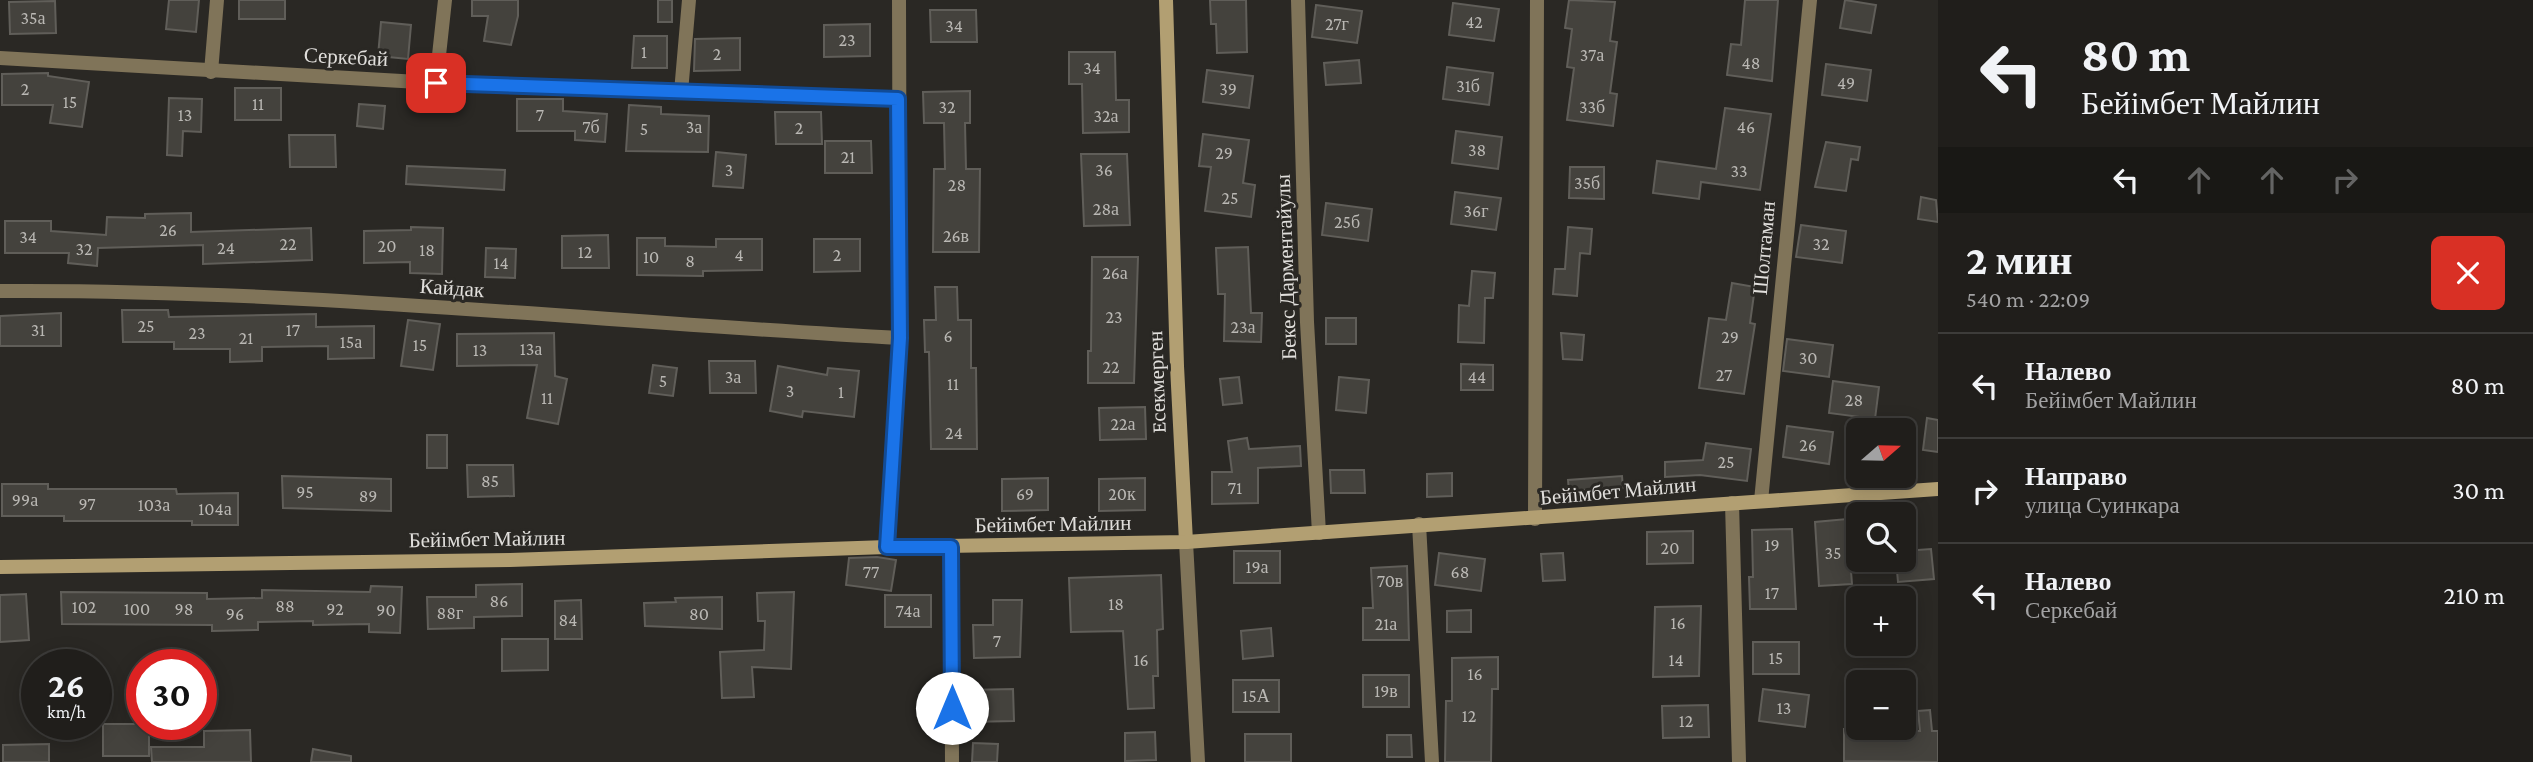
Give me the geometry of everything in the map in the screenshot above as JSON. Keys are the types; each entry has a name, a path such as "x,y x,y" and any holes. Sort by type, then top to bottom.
{"street":[{"path":"211,72 217,0"},
{"path":"436,83 445,0"},
{"path":"681,92 690,0"},
{"path":"887,547 900,338 898,0"},
{"name":"Eсекмерген","path":"1166,0 1177,366 1198,762"},
{"name":"Бекес Дарментайулы","path":"1298,0 1307,322 1319,533"},
{"path":"1535,519 1537,0"},
{"name":"Шолтаман","path":"1761,501 1810,0"},
{"name":"Серкебай","path":"0,58 436,83 898,99"},
{"name":"Кайдак","path":"0,291 104,290 299,299 900,338"},
{"name":"Бейімбет Майлин","path":"0,567 510,560 887,547 1186,542 1938,489"},
{"path":"1732,503 1739,762"},
{"path":"1419,524 1432,762"},
{"path":"951,547 952,762"}],"building":[{"path":"169,0 199,0 196,32 166,29"},
{"path":"239,0 285,0 285,19 239,19"},
{"path":"472,0 518,0 518,16 511,45 484,41 488,16 472,16"},
{"path":"658,0 672,0 672,22 658,22"},
{"path":"1210,0 1246,0 1247,52 1217,53 1216,24 1211,24"},
{"path":"1569,0 1615,2 1610,41 1617,42 1610,93 1617,94 1613,126 1567,120 1574,68 1567,67 1572,29 1565,28"},
{"path":"1745,0 1778,0 1772,81 1727,75 1731,44 1741,45"},
{"path":"1845,0 1876,5 1871,33 1840,28"},
{"path":"55,1 56,33 10,34 9,2"},
{"path":"1453,3 1499,9 1494,41 1449,35"},
{"path":"1316,5 1362,11 1357,43 1312,37"},
{"path":"930,10 976,10 977,42 931,42"},
{"path":"381,22 411,25 408,59 378,56"},
{"path":"870,24 870,56 824,57 824,25"},
{"path":"634,36 667,36 667,68 632,68"},
{"path":"740,38 740,70 694,71 695,39"},
{"path":"1069,52 1115,52 1116,100 1129,100 1129,132 1083,133 1082,84 1069,84"},
{"path":"1359,60 1361,83 1326,85 1324,63"},
{"path":"1826,64 1871,70 1867,101 1822,95"},
{"path":"1447,67 1493,73 1489,105 1443,99"},
{"path":"1207,70 1253,76 1249,108 1203,102"},
{"path":"48,73 48,76 89,82 82,127 50,123 53,105 2,105 2,74"},
{"path":"235,88 281,88 281,120 235,120"},
{"path":"970,91 970,123 965,123 966,169 980,169 979,252 933,252 934,169 945,169 944,123 924,123 923,92"},
{"path":"169,98 202,99 201,132 183,131 182,156 167,155"},
{"path":"517,99 563,99 563,111 607,114 605,142 575,140 575,131 517,131"},
{"path":"359,104 385,106 383,129 357,126"},
{"path":"629,105 661,107 661,114 709,116 708,152 626,151"},
{"path":"1725,108 1771,114 1760,190 1701,182 1699,199 1653,193 1657,161 1716,169"},
{"path":"775,112 821,112 822,144 776,144"},
{"path":"1456,131 1502,137 1498,169 1452,163"},
{"path":"1203,134 1249,140 1243,183 1255,185 1251,217 1205,211 1211,167 1199,166"},
{"path":"289,135 335,135 336,167 290,167"},
{"path":"825,141 871,141 872,173 825,173"},
{"path":"1826,142 1860,147 1858,160 1851,159 1846,191 1815,187"},
{"path":"716,152 746,155 743,188 713,186"},
{"path":"1081,154 1127,154 1130,225 1084,226"},
{"path":"407,166 505,170 504,190 406,184"},
{"path":"1570,167 1604,167 1604,199 1569,198"},
{"path":"1455,192 1501,198 1496,230 1451,224"},
{"path":"1921,197 1936,200 1938,222 1918,219"},
{"path":"1326,203 1372,209 1368,241 1322,235"},
{"path":"191,213 191,232 311,228 312,260 203,264 203,245 98,248 97,266 68,263 69,253 5,253 5,221 51,221 51,231 106,235 107,217 145,218 145,214"},
{"path":"1801,225 1846,231 1842,263 1796,257"},
{"path":"411,227 443,228 442,274 410,273 410,262 364,263 364,231 411,230"},
{"path":"1568,227 1592,229 1590,254 1580,253 1577,296 1553,294 1555,269 1565,269"},
{"path":"608,235 609,268 562,268 562,236"},
{"path":"637,238 665,238 665,246 716,247 716,239 762,239 762,270 703,271 703,276 637,275"},
{"path":"814,239 860,239 860,271 814,272"},
{"path":"1248,247 1251,313 1262,313 1261,342 1224,341 1225,294 1218,294 1216,248"},
{"path":"486,248 516,249 515,278 485,277"},
{"path":"1092,257 1138,257 1134,383 1088,383"},
{"path":"1472,271 1495,273 1493,298 1485,298 1484,343 1458,342 1459,305 1469,306"},
{"path":"1732,283 1755,287 1750,323 1755,324 1744,394 1699,388 1709,318 1726,320"},
{"path":"935,287 957,287 958,320 971,320 971,368 976,368 977,449 931,449 929,352 925,352 924,320 936,320"},
{"path":"122,310 168,310 169,317 316,314 316,327 374,326 374,358 328,359 328,346 262,347 262,361 230,362 230,349 174,349 174,342 123,342"},
{"path":"61,313 61,346 0,346 0,316"},
{"path":"1326,318 1356,318 1356,344 1326,344"},
{"path":"408,320 440,324 433,370 401,366"},
{"path":"554,333 555,376 567,379 558,424 527,418 537,365 457,366 457,334"},
{"path":"1561,333 1584,335 1582,360 1563,359"},
{"path":"1787,339 1833,345 1829,377 1783,371"},
{"path":"709,361 755,361 756,393 710,393"},
{"path":"1461,364 1493,365 1493,390 1461,390"},
{"path":"653,365 677,368 673,396 649,393"},
{"path":"778,366 827,375 828,368 859,371 854,417 803,411 802,417 770,411"},
{"path":"1239,377 1242,403 1223,405 1220,379"},
{"path":"1339,377 1369,380 1366,413 1336,410"},
{"path":"1833,381 1879,387 1875,418 1829,413"},
{"path":"1145,407 1146,439 1100,440 1099,408"},
{"path":"1927,418 1938,420 1938,452 1923,450"},
{"path":"1787,426 1833,432 1829,464 1783,457"},
{"path":"427,435 447,435 447,468 427,468"},
{"path":"1247,438 1249,449 1300,446 1301,466 1258,468 1258,503 1212,504 1212,472 1232,472 1228,441"},
{"path":"1706,443 1751,449 1747,481 1700,475 1665,477 1665,462 1703,460"},
{"path":"467,465 513,465 514,496 468,497"},
{"path":"1330,470 1364,470 1365,493 1331,493"},
{"path":"1452,473 1452,496 1427,497 1427,474"},
{"path":"282,476 391,479 391,511 283,508"},
{"path":"1622,476 1623,488 1569,491 1568,480"},
{"path":"1048,478 1048,510 1002,511 1002,479"},
{"path":"1145,478 1145,510 1099,511 1099,479"},
{"path":"2,484 48,484 48,489 176,489 177,494 238,493 238,525 192,525 192,521 64,521 64,516 2,516"},
{"path":"1846,519 1846,572 1851,572 1852,584 1819,586 1815,522"},
{"path":"1792,529 1796,609 1750,609 1749,577 1753,577 1752,530"},
{"path":"1693,531 1693,563 1647,564 1647,532"},
{"path":"1931,549 1934,579 1898,582 1897,572 1916,572 1916,550"},
{"path":"1234,551 1280,551 1280,583 1234,583"},
{"path":"1439,553 1485,559 1481,591 1435,585"},
{"path":"1563,553 1565,580 1543,581 1541,554"},
{"path":"877,557 896,560 891,591 846,585 849,558"},
{"path":"1407,566 1409,640 1363,640 1363,608 1373,608 1371,568"},
{"path":"1161,575 1163,629 1157,630 1158,676 1153,676 1154,708 1128,709 1123,631 1071,632 1069,578"},
{"path":"522,584 522,616 474,617 474,628 428,629 427,597 476,597 476,585"},
{"path":"371,586 402,587 400,633 369,632 369,624 313,625 313,621 258,622 258,630 212,631 212,625 62,624 61,592 207,593 207,599 262,598 262,590 370,592"},
{"path":"794,592 791,669 752,667 754,697 722,698 720,652 764,650 765,621 758,621 757,593"},
{"path":"26,594 29,640 0,642 0,595"},
{"path":"885,595 931,595 931,627 885,627"},
{"path":"722,597 722,629 645,626 644,603 676,602 675,598"},
{"path":"581,600 582,639 555,639 555,601"},
{"path":"993,600 1022,600 1020,657 974,658 973,625 993,625"},
{"path":"1701,606 1699,676 1653,677 1655,607"},
{"path":"1471,610 1471,632 1447,632 1447,611"},
{"path":"1271,628 1273,656 1243,659 1241,631"},
{"path":"502,639 548,639 548,670 502,671"},
{"path":"1753,642 1799,642 1799,674 1753,674"},
{"path":"1498,657 1498,689 1492,689 1491,762 1445,762 1446,701 1452,701 1452,658"},
{"path":"1363,675 1409,675 1409,707 1363,707"},
{"path":"1233,680 1279,680 1279,712 1233,712"},
{"path":"1013,689 1014,721 968,722 967,690"},
{"path":"1763,689 1809,695 1805,727 1759,721"},
{"path":"1708,705 1709,737 1663,738 1662,706"},
{"path":"1930,710 1932,731 1938,731 1938,762 1844,761 1844,729 1846,740 1916,740 1916,731 1920,731 1918,711"},
{"path":"112,724 126,724 126,740 149,740 149,756 103,756 103,740 112,740"},
{"path":"250,730 251,762 152,762 151,747 204,747 204,740 217,740 217,731"},
{"path":"1155,732 1156,760 1125,761 1125,733"},
{"path":"1245,734 1291,734 1291,762 1245,762"},
{"path":"1387,735 1411,735 1412,757 1387,757"},
{"path":"973,743 998,744 997,762 972,762"},
{"path":"49,744 49,762 3,762 3,745"},
{"path":"313,749 351,756 351,762 311,762"}],"route":[{"path":"436,83 898,99 900,338 887,547 951,547 952,708"}]}
